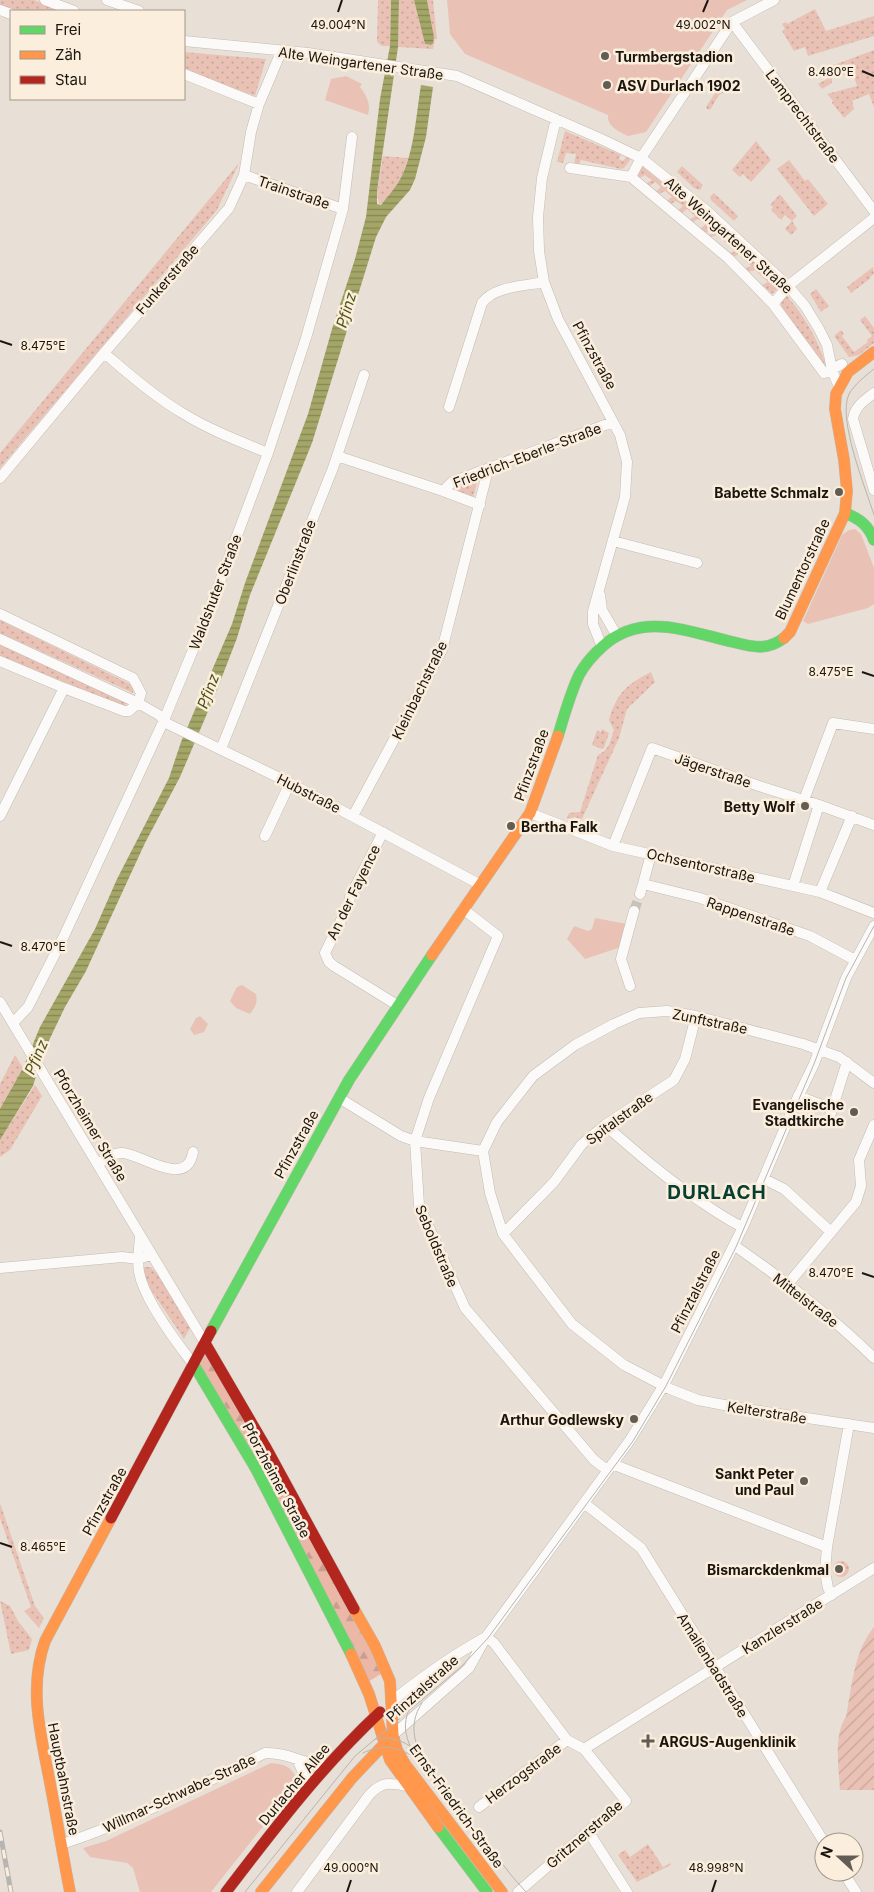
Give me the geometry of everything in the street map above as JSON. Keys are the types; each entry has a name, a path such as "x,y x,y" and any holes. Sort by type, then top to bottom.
{"main road":[{"path":"845,368 874,352"},
{"name":"Blumentorstraße","path":"617,636 632,629 661,626 756,648 770,647 782,641 790,632 845,513 847,500 844,460 835,400 845,368"},
{"path":"845,513 864,521 871,531 874,540"},
{"name":"Pfinzstraße","path":"36,1671 45,1641 245,1267 339,1098 396,1005 530,813 542,787 581,672 602,647 617,636"},
{"name":"Pforzheimer Straße","path":"205,1343 265,1446 374,1646 390,1681 392,1701 388,1740"},
{"name":"Pforzheimer Straße","path":"194,1365 256,1469 365,1681 376,1716 388,1740"},
{"name":"Hauptbahnstraße","path":"36,1671 35,1694 37,1714 70,1892"},
{"name":"Durlacher Allee","path":"226,1892 306,1791 346,1745 392,1701"},
{"path":"261,1892 352,1778 388,1740"},
{"name":"Ernst-Friedrich-Straße","path":"388,1740 390,1760 407,1786 487,1892"},
{"name":"Ernst-Friedrich-Straße","path":"388,1740 502,1892"}],"street":[{"path":"45,0 71,10"},
{"path":"107,0 136,10"},
{"path":"570,168 631,177 641,158 732,22 774,0"},
{"name":"Lamprechtstraße","path":"732,22 874,211"},
{"name":"Alte Weingartener Straße","path":"185,41 281,52 308,53 457,76 641,158 707,211 788,286 804,306 827,345 845,368"},
{"name":"Funkerstraße","path":"0,478 228,208 244,176 251,132 259,104 281,52"},
{"path":"185,74 259,104"},
{"name":"Pfinzstraße","path":"556,119 542,178 538,217 539,251 544,282 558,319 620,436 627,462 625,497 593,611 593,624 602,647"},
{"name":"Waldshuter Straße","path":"13,1023 28,1007 64,936 164,720 205,621 268,453 306,338 343,210 352,137"},
{"name":"Trainstraße","path":"244,176 343,210"},
{"name":"Alte Weingartener Straße","path":"631,177 728,258 773,304 824,373 832,370"},
{"path":"773,304 788,286 874,218"},
{"path":"449,407 485,298 499,291 544,282"},
{"name":"Alte Weingartener Straße","path":"827,345 832,370 839,387"},
{"path":"104,353 140,384 183,414 229,437 268,453"},
{"path":"832,370 845,368"},
{"name":"Oberlinstraße","path":"221,749 337,456 364,374"},
{"path":"874,393 860,403 854,413 854,425 874,490"},
{"name":"Friedrich-Eberle-Straße","path":"443,491 452,482 613,422"},
{"name":"Friedrich-Eberle-Straße","path":"337,456 480,505"},
{"name":"Kleinbachstraße","path":"353,816 442,650 488,470"},
{"path":"613,541 697,562"},
{"name":"Pfinzstraße","path":"601,586 602,610 617,636"},
{"path":"0,614 133,678 141,693 138,703 130,711 124,711 0,661"},
{"name":"Hubstraße","path":"0,639 154,711 180,730 290,783 479,884"},
{"path":"1,810 64,688"},
{"path":"804,800 833,723 874,729"},
{"name":"Jägerstraße","path":"613,846 652,748 819,804 874,825"},
{"path":"264,836 290,783"},
{"path":"793,886 819,804"},
{"name":"Ochsentorstraße","path":"530,813 613,846 820,892 874,913"},
{"path":"820,892 852,816"},
{"name":"An der Fayence","path":"383,832 350,897 349,904 325,953 329,962 334,966 396,1005"},
{"name":"Rappenstraße","path":"651,854 641,889 700,898 810,936 855,960"},
{"name":"Seboldstraße","path":"463,909 498,936 429,1098 415,1141 419,1205 465,1308 594,1460 609,1467"},
{"path":"630,986 621,959 634,911"},
{"name":"Pfinztalstraße","path":"388,1740 469,1668 486,1636 644,1420 664,1385 735,1246 819,1049 837,1001 855,960 874,926"},
{"name":"Pforzheimer Straße","path":"0,1002 98,1164 140,1238 205,1343"},
{"name":"Zunftstraße","path":"483,1151 497,1122 533,1076 575,1044 614,1024 639,1014 668,1011 696,1016 819,1049 847,1062 874,1083"},
{"name":"Spitalstraße","path":"503,1234 554,1182 582,1144 606,1125 674,1080 685,1059 696,1016"},
{"path":"798,1096 832,1111 847,1062"},
{"path":"339,1098 401,1136 415,1141 483,1151"},
{"path":"606,1125 664,1176 732,1222 743,1227"},
{"path":"788,1284 856,1202 861,1186 859,1160 874,1126"},
{"name":"Kelterstraße","path":"483,1151 490,1193 503,1234 572,1324 624,1365 698,1400 874,1428"},
{"path":"98,1164 112,1155 121,1152 175,1170 188,1165 193,1152"},
{"path":"764,1179 784,1189 831,1232"},
{"name":"Pforzheimer Straße","path":"140,1238 138,1259 140,1279 148,1297 178,1346 194,1365"},
{"name":"Mittelstraße","path":"735,1246 788,1284 853,1337 874,1358"},
{"path":"0,1268 122,1257 138,1259 151,1255"},
{"name":"Kanzlerstraße","path":"584,1749 832,1595 828,1588 825,1572 827,1547 849,1424"},
{"path":"609,1467 827,1547"},
{"name":"Amalienbadstraße","path":"584,1503 641,1548 818,1832"},
{"path":"832,1595 874,1568"},
{"name":"Pfinztalstraße","path":"392,1701 471,1644 486,1636"},
{"name":"Gritznerstraße","path":"486,1636 494,1643 567,1740 584,1749 626,1801 588,1831 518,1892"},
{"name":"Herzogstraße","path":"479,1806 567,1740"},
{"name":"Willmar-Schwabe-Straße","path":"62,1844 153,1807 265,1753 278,1752 308,1764 328,1766"},
{"path":"297,1759 306,1779 306,1791"},
{"path":"296,1892 370,1794 380,1785 390,1783 407,1786"},
{"path":"588,1831 627,1892"}],"shaded area":[{"path":"0,0 34,0 61,10 15,10 0,5"},
{"path":"378,0 391,0 390,46 382,46 377,42"},
{"path":"399,0 414,0 425,44 430,45 434,37 427,0 433,0 437,39 435,39 433,49 398,47"},
{"name":"ASV Durlach 1902","path":"447,0 747,0 727,10 646,132 628,136 609,123 608,115 465,54 450,34"},
{"path":"815,9 826,31 874,16 874,36 808,56 805,47 794,51 782,31 785,29 782,24 786,22 787,24"},
{"path":"874,50 874,107 869,94 852,101 854,109 844,118 827,94 857,86 853,73 832,77 832,83 822,89 818,84 829,78 826,68"},
{"path":"185,52 266,59 255,96 185,70"},
{"path":"346,76 362,84 360,87 369,104 368,115 325,100 331,79"},
{"path":"724,79 729,82 731,87 718,96 711,109 708,110 706,107"},
{"path":"565,131 621,155 619,159 623,161 626,157 631,159 621,169 581,160 579,165 574,164 576,154 566,153 563,163 557,162"},
{"path":"756,141 771,160 751,182 743,174 740,177 732,170"},
{"path":"383,156 408,158 397,184 389,196 379,205 377,192"},
{"path":"789,160 805,181 808,179 828,204 814,216 777,169"},
{"path":"239,163 217,210 0,468 0,453"},
{"path":"641,165 711,223 707,226 710,229 705,234 700,229 706,224 698,219 691,223 689,220 695,216 687,209 680,214 677,211 683,206 676,201 669,205 665,202 672,197 665,191 657,195 654,193 661,187 655,182 648,187 645,184 652,180 645,175 638,179 636,173"},
{"path":"682,166 703,185 700,190 694,188 677,172"},
{"path":"714,193 738,216 734,221 711,200 710,197"},
{"path":"780,194 797,216 792,221 785,215 781,220 771,210 773,207 770,205"},
{"path":"792,221 797,229 791,235 785,229"},
{"path":"719,229 780,287 772,294 762,285 768,282 755,270 748,272 745,269 751,266 739,254 733,257 730,254 735,251 717,235 708,236"},
{"path":"873,267 874,274 871,278 851,293 847,287"},
{"path":"816,289 829,306 821,312 810,294"},
{"path":"787,296 811,330 827,368 821,363 781,306 782,300"},
{"path":"865,316 874,328 874,343 859,355 849,357 834,336 841,330 844,334 842,336 854,352 868,342 867,340 872,336 860,320"},
{"path":"478,479 473,498 455,491 455,489"},
{"path":"855,529 861,534 874,568 874,604 868,608 808,624 803,621 842,535 849,530"},
{"path":"0,620 132,685 133,693 0,633"},
{"path":"0,644 127,704 123,706 0,656"},
{"path":"651,672 655,682 627,709 619,738 582,819 567,818 569,813 580,812 598,755 605,751 610,742 614,730 609,720 615,703 629,686"},
{"path":"602,729 609,733 602,749 592,745 597,730 601,732"},
{"path":"595,918 627,924 621,947 585,959 567,939 574,926 588,931 592,929"},
{"path":"242,985 256,994 256,1005 250,1014 236,1008 230,1001 237,987"},
{"path":"200,1016 208,1024 204,1032 194,1035 190,1029 196,1018"},
{"path":"15,1055 23,1068 0,1109 0,1084"},
{"path":"35,1085 42,1096 10,1150 0,1157 0,1140"},
{"path":"144,1267 151,1267 158,1275 190,1328 184,1339 145,1281"},
{"path":"0,1503 35,1606 44,1618 39,1628 24,1611 31,1607 0,1518"},
{"path":"841,1561 847,1563 849,1569 847,1575 841,1577 835,1575 833,1569 835,1563"},
{"path":"0,1601 10,1606 18,1621 32,1639 29,1650 11,1654"},
{"path":"874,1627 874,1790 840,1790 839,1733 846,1717 858,1658 867,1636"},
{"path":"271,1763 290,1768 295,1775 296,1785 211,1892 140,1892 133,1868 127,1863 90,1857 83,1848 106,1841"},
{"path":"648,1844 663,1867 670,1863 671,1865 637,1882 618,1855 625,1850 630,1857"}],"green space":[{"path":"207,1351 384,1672 368,1682 198,1368"}],"water":[{"name":"Pfinz","path":"391,0 399,0 398,47 377,191 377,204 381,205 396,186 408,161 414,136 421,85 433,87 426,137 415,179 410,190 386,217 376,237 312,443 250,595 237,638 215,695 180,777 145,843 86,971 65,1007 43,1053 33,1086 0,1140 0,1109 23,1068 40,1027 95,929 117,879 169,778 181,742 232,624 245,583 308,414 366,217 380,99 390,46"},
{"path":"414,0 427,0 434,37 431,45 425,44"}],"tunnel":[{"path":"634,911 640,894"}],"tram line":[{"path":"874,369 851,390 846,405 854,454 874,515"},
{"path":"245,1892 355,1756 461,1667 488,1638 633,1441 666,1386 736,1247 814,1064 846,978 874,926"},
{"path":"418,1748 414,1726 416,1714 422,1703"},
{"path":"409,1710 406,1729 411,1748"},
{"path":"376,1739 387,1738 396,1740 414,1749 526,1892"},
{"path":"363,1753 377,1748 390,1748 404,1751 416,1759"}],"railway":[{"path":"0,1832 11,1892"}],"traffic: fast":[{"path":"845,513 863,523 874,540"},
{"path":"558,736 570,697 581,671 603,646 618,635 634,629 666,627 759,647 772,645 784,638"},
{"path":"211,1331 349,1080 432,955"},
{"path":"194,1365 256,1469 351,1654"},
{"path":"438,1827 487,1892"}],"traffic: slow":[{"path":"784,638 790,632 845,513 847,491 844,460 835,409 836,394 848,372 874,352"},
{"path":"432,955 530,813 558,736"},
{"path":"70,1892 40,1730 37,1677 45,1641 111,1518"},
{"path":"354,1609 375,1646 390,1681 393,1735 397,1750 405,1764 502,1892"},
{"path":"351,1654 369,1694 390,1760 438,1827"},
{"path":"261,1892 352,1778 389,1739"}],"traffic: jam":[{"path":"111,1518 211,1331"},
{"path":"205,1343 265,1446 354,1609"},
{"path":"226,1892 318,1776 380,1712"}],"place":[{"name":"Turmbergstadion","path":"605,56"},
{"name":"ASV Durlach 1902","path":"607,85"},
{"name":"Babette Schmalz","path":"839,492"},
{"name":"Betty Wolf","path":"805,806"},
{"name":"Bertha Falk","path":"511,826"},
{"name":"Evangelische Stadtkirche","path":"854,1112"},
{"name":"Arthur Godlewsky","path":"634,1419"},
{"name":"Sankt Peter und Paul","path":"804,1481"},
{"name":"Bismarckdenkmal","path":"839,1569"},
{"name":"ARGUS-Augenklinik","path":"648,1741"}],"district":[{"name":"DURLACH","path":"717,1192"}]}
